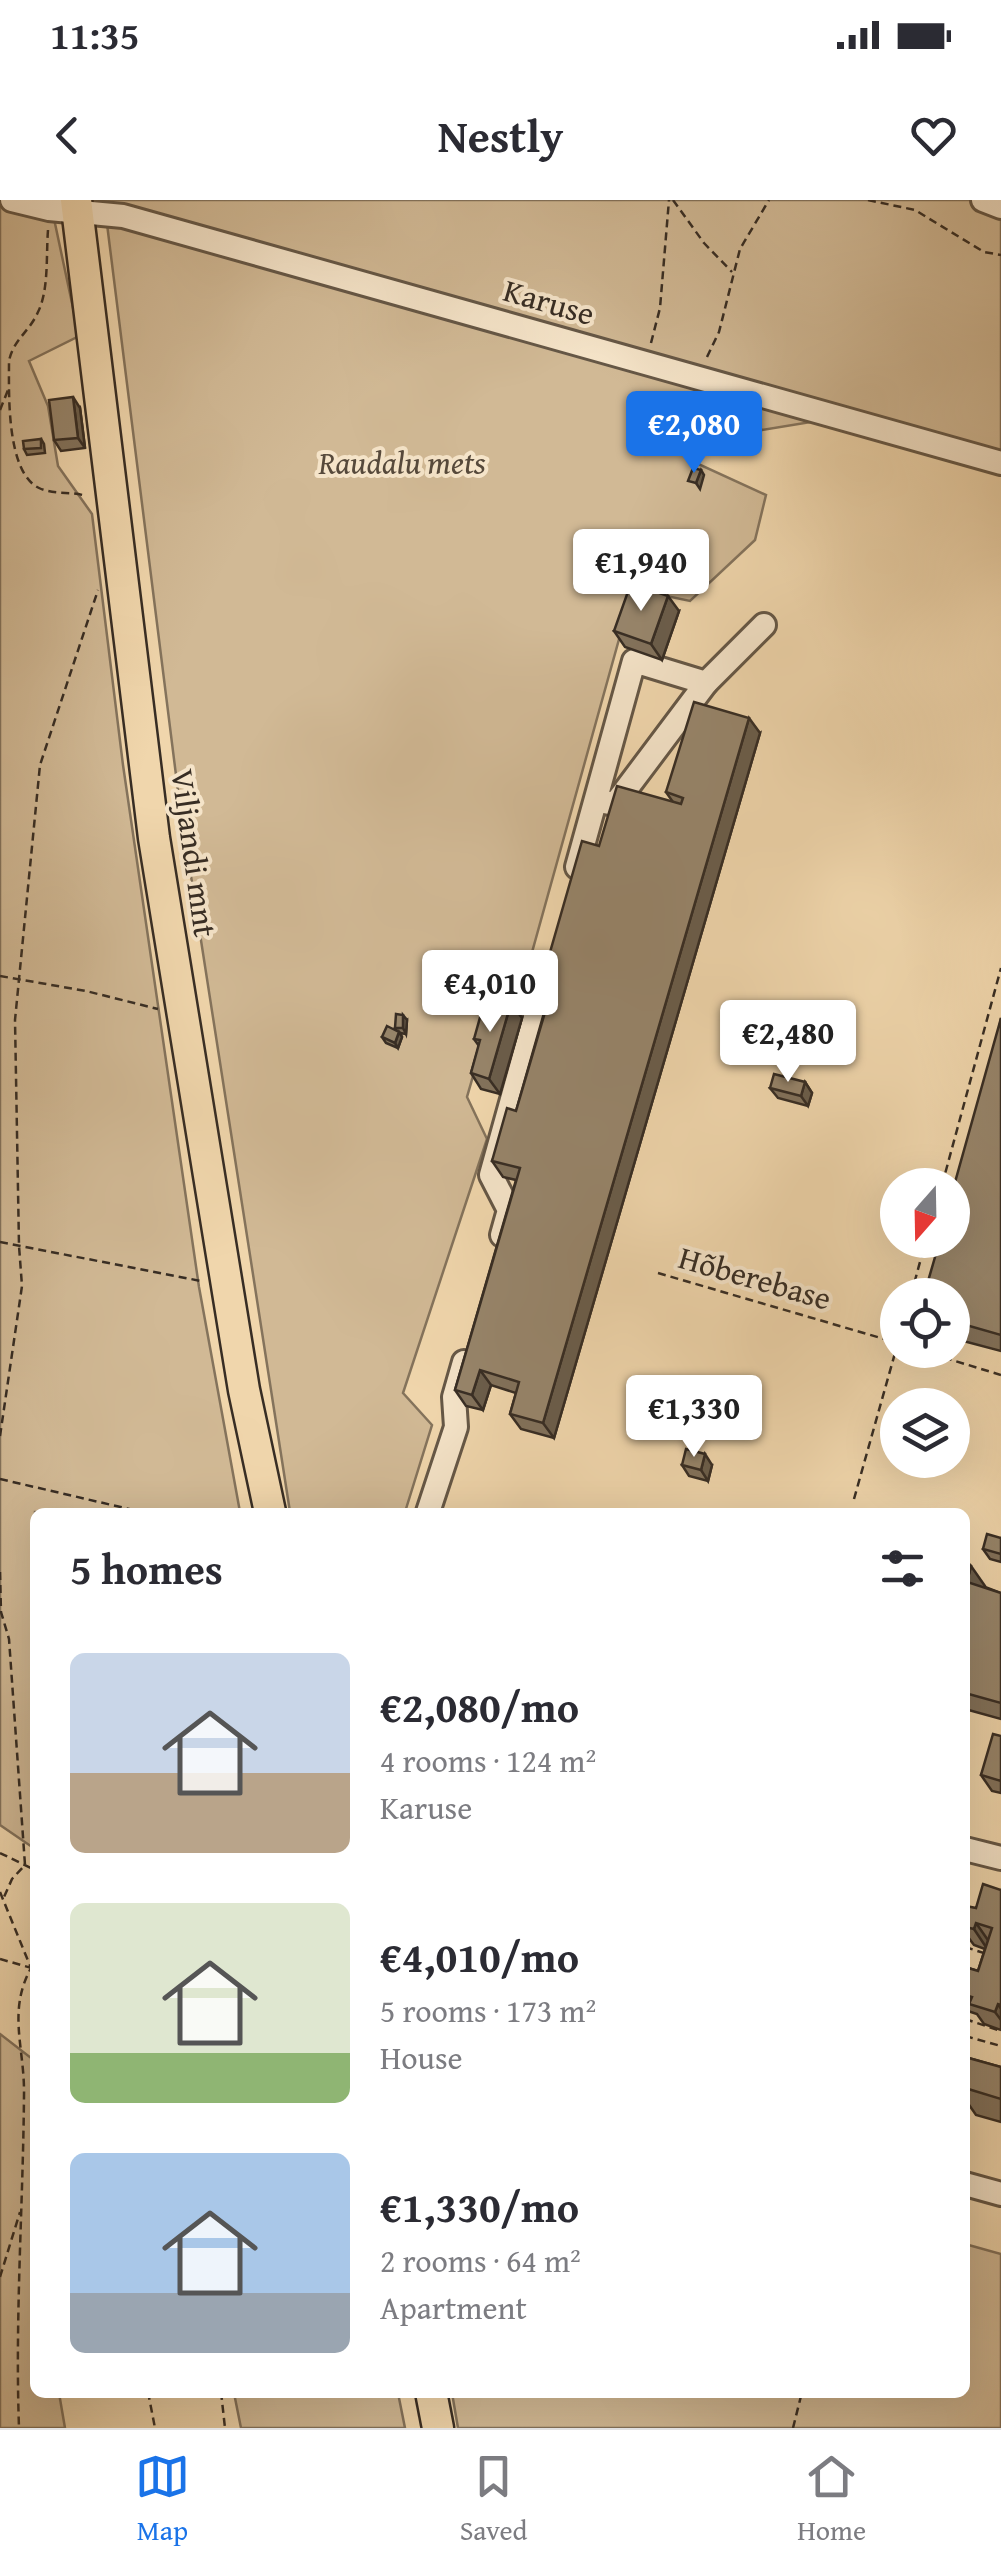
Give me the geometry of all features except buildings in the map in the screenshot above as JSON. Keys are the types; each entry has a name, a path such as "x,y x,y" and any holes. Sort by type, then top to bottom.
{"main road":[{"name":"Viljandi mnt","path":"77,206 154,838 244,1390 269,1508"},
{"path":"432,2398 438,2428"}],"street":[{"name":"Karuse","path":"12,200 77,206 123,216 1001,462"},
{"path":"983,200 1001,207"},
{"path":"596,800 615,804 706,683 764,625"},
{"path":"570,894 634,661 706,683"},
{"path":"492,1266 509,1210 492,1175 554,950"},
{"path":"429,1508 456,1428 454,1397 470,1341"},
{"path":"970,1849 1001,1858"},
{"path":"970,2185 1001,2194"}],"path":[{"path":"671,200 734,274"},
{"path":"649,350 660,308 671,200"},
{"path":"699,377 719,332 740,250 768,200"},
{"path":"868,200 915,210 984,252 1001,255"},
{"path":"0,410 9,389"},
{"path":"0,1436 22,1286 18,1246 16,1020 40,764 98,589"},
{"path":"947,1168 1001,968"},
{"path":"0,976 164,1010"},
{"path":"0,1242 203,1281"},
{"name":"Hõberebase","path":"658,1273 880,1338"},
{"path":"970,1365 1001,1375"},
{"path":"854,1499 890,1368"},
{"path":"0,1478 125,1508"},
{"path":"0,1572 2,1612 11,1659 25,1865 12,1879 4,1898"},
{"path":"0,1853 30,1868"},
{"path":"0,1892 30,1962"},
{"path":"970,1949 990,1955 994,1950"},
{"path":"0,1959 30,1968"},
{"path":"18,2428 16,2332 24,2090 18,2014 19,1991 30,1974"},
{"path":"970,2021 1001,2031"},
{"path":"970,2037 1001,2046"},
{"path":"0,2277 21,2208"},
{"path":"149,2398 155,2428"},
{"path":"222,2398 226,2428"},
{"path":"792,2428 800,2398"}],"green space":[{"path":"0,200 50,200 79,336 29,361 48,406 58,466 92,514 123,765 199,1287 239,1508 30,1508 30,1846 0,1825"},
{"name":"Raudalu mets","path":"104,200 983,200 1001,207 1001,468 835,418 725,436 702,418 696,463 766,495 755,540 690,601 633,589 524,981 493,1007 467,1097 487,1139 403,1393 432,1425 406,1508 289,1508 179,799"},
{"path":"0,2034 30,2057 30,2398 60,2398 65,2428 0,2428"},
{"path":"970,2245 1001,2254 1001,2428 458,2428 453,2398 970,2398"},
{"path":"235,2398 399,2398 405,2428 241,2428"}]}
